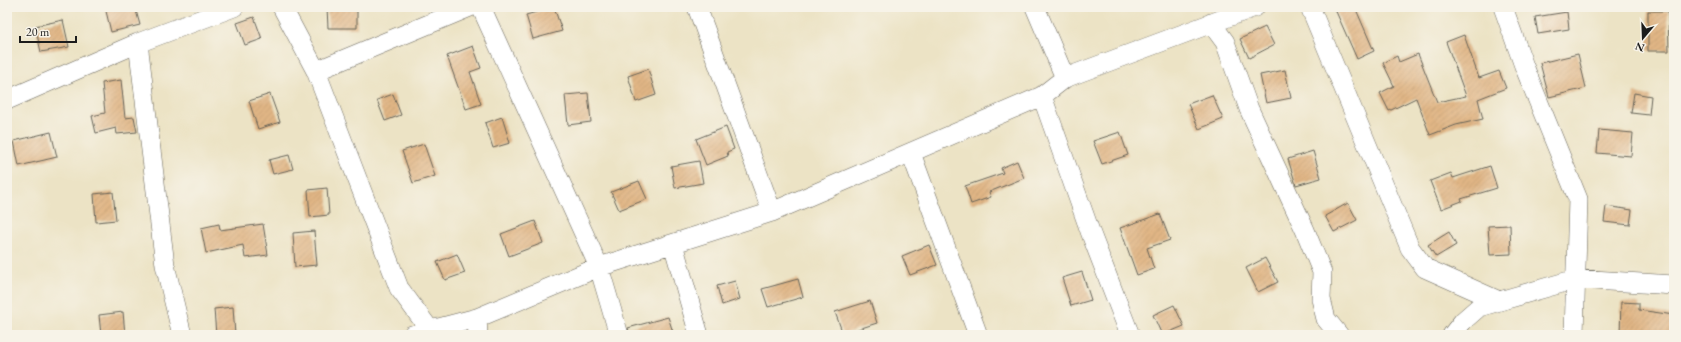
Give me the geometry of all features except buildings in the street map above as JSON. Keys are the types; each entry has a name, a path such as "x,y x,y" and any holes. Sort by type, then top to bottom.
{"street":[{"path":"7,100 138,43 234,7"},
{"path":"282,7 316,71 399,288 421,333 478,327 599,267 772,212 911,154 1042,96 1065,78 1255,7"},
{"path":"316,71 470,7"},
{"path":"481,7 599,267 620,335"},
{"path":"697,7 772,212"},
{"path":"1035,7 1065,78"},
{"path":"1310,7 1410,248 1425,268 1499,301"},
{"path":"1503,7 1524,66 1578,199 1574,335"},
{"path":"1211,24 1225,42 1249,109 1305,230 1322,272 1321,299 1326,319 1339,335"},
{"path":"138,43 165,264 182,335"},
{"path":"1042,96 1090,234 1130,335"},
{"path":"911,154 978,335"},
{"path":"673,244 699,335"},
{"path":"1452,335 1463,321 1479,307 1576,279 1674,284"}]}
